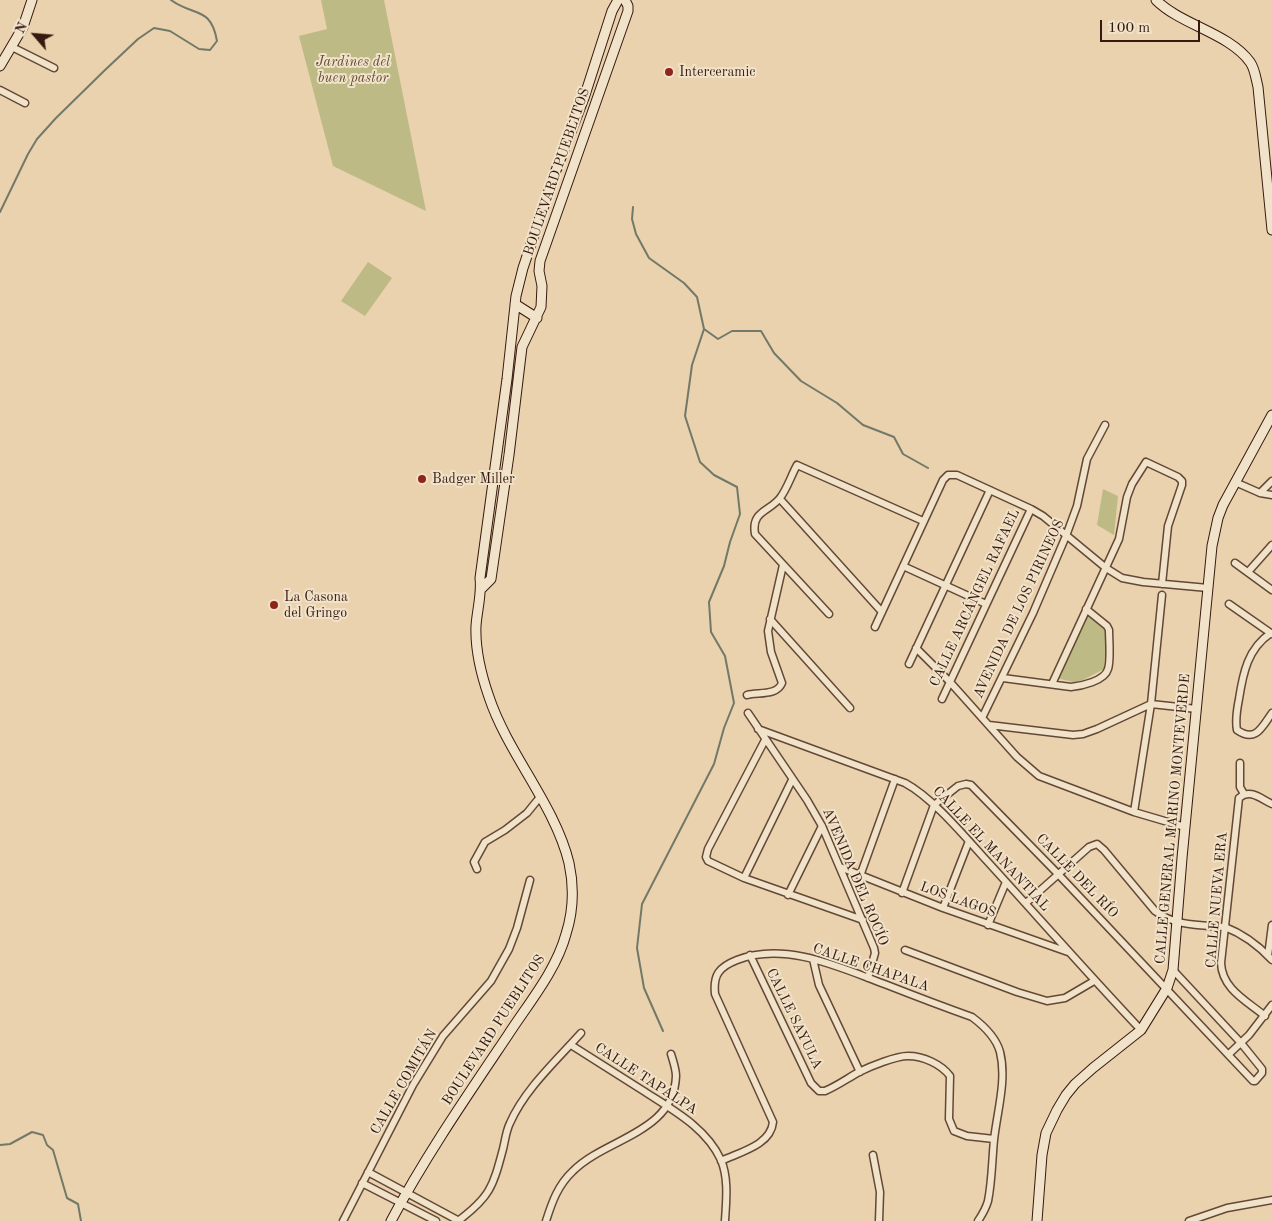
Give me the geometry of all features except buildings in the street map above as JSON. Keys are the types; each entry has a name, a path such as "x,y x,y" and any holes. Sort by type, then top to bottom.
{"street":[{"path":"25,0 28,11"},
{"path":"0,66 23,27 32,0"},
{"name":"BOULEVARD PUEBLITOS","path":"391,1221 406,1193 457,1112 548,973 566,936 572,892 569,864 564,848 540,797 501,727 489,699 480,670 476,629 481,589 480,578 515,304 528,249 584,98 612,11 618,0"},
{"name":"BOULEVARD PUEBLITOS","path":"481,589 491,579 522,347 541,307 540,261 628,11 625,0"},
{"path":"1156,0 1170,11 1224,41 1249,60 1258,88 1268,153 1272,230"},
{"path":"12,47 54,68"},
{"path":"0,90 25,103"},
{"path":"584,98 588,106 595,102"},
{"path":"572,130 578,128 584,133"},
{"path":"515,304 537,318"},
{"name":"CALLE GENERAL MARINO MONTEVERDE","path":"1037,1221 1043,1148 1046,1133 1057,1110 1075,1084 1092,1068 1141,1030 1167,988 1173,970 1212,546 1218,518 1235,482 1272,415"},
{"name":"AVENIDA DE LOS PIRINEOS","path":"982,718 1033,614 1066,536 1077,506 1087,459 1105,425"},
{"path":"497,454 509,455"},
{"path":"1052,684 1119,539 1127,497 1132,484 1146,462 1178,477 1182,481 1168,526 1162,584"},
{"path":"829,614 755,534 755,521 758,516 780,499 797,466 923,521"},
{"path":"875,627 923,521 943,480 948,475 957,475 1043,516 1106,568 1122,578 1208,588"},
{"path":"1260,493 1272,481"},
{"path":"1235,482 1272,496"},
{"path":"909,664 990,490"},
{"path":"780,499 882,612"},
{"name":"CALLE ARCÁNGEL RAFAEL","path":"942,699 1031,509"},
{"path":"1248,572 1272,546"},
{"path":"1235,562 1272,590"},
{"path":"747,695 777,690 782,683 771,652 768,631 783,565"},
{"path":"903,566 986,604"},
{"path":"1134,812 1151,704 1162,595"},
{"path":"1229,604 1271,634 1260,641 1254,648 1245,667 1237,708 1237,730 1243,734 1254,735 1272,713"},
{"path":"1003,678 1071,687 1103,676 1108,670 1109,630 1086,609"},
{"path":"770,618 850,708"},
{"path":"916,648 950,682 1017,757 1039,776 1134,812 1185,827"},
{"path":"989,725 1063,734 1083,734 1151,704 1197,709"},
{"name":"AVENIDA DEL ROCÍO","path":"748,714 807,800 822,826 863,920 875,953 868,978"},
{"name":"CALLE EL MANANTIAL","path":"758,729 913,787 934,805 969,841 1141,1030"},
{"path":"765,740 708,849 706,857 708,861 744,878 788,895 863,920"},
{"name":"CALLE NUEVA ERA","path":"1240,763 1242,796 1221,963 1223,978 1229,987 1265,1016"},
{"path":"860,876 894,779"},
{"path":"744,878 792,780"},
{"name":"CALLE DEL RÍO","path":"934,805 958,786 966,784 977,790 1230,1054 1253,1081 1256,1081 1262,1073 1262,1069 1241,1043"},
{"path":"1242,796 1249,793 1272,804"},
{"path":"477,870 474,862 485,842 527,813 540,797"},
{"path":"902,893 934,805"},
{"path":"788,895 822,826"},
{"path":"943,908 969,841"},
{"path":"1026,903 1088,847 1097,844 1162,917 1176,922 1225,927 1244,936 1270,958"},
{"name":"LOS LAGOS","path":"840,867 902,893 1070,953"},
{"name":"CALLE COMITÁN","path":"343,1221 413,1085 443,1036 491,980 508,950 517,928 530,880"},
{"path":"988,925 1006,882"},
{"path":"1270,958 1272,925"},
{"path":"905,950 1047,1001 1065,998 1094,980"},
{"name":"CALLE CHAPALA","path":"721,1161 763,1141 769,1136 774,1122 715,994 714,983 718,972 725,966 750,955 783,954 812,959 972,1017 992,1036 1000,1050 1002,1072 989,1194 987,1204 978,1221"},
{"name":"CALLE SAYULA","path":"750,955 811,1083 819,1091 825,1091 860,1072"},
{"path":"812,959 819,985 860,1072 898,1058 909,1056 929,1061 945,1069 950,1076 949,1119 954,1131 967,1136 994,1139"},
{"path":"1173,970 1241,1043"},
{"path":"1230,1054 1265,1016 1272,1005"},
{"path":"368,1172 458,1221 473,1210 485,1197 495,1179 509,1125 520,1105 581,1033"},
{"name":"CALLE TAPALPA","path":"571,1045 667,1106 694,1126 711,1143 721,1161 725,1179 725,1221"},
{"path":"546,1221 559,1186 574,1170 592,1155 657,1119 667,1106 676,1076 671,1054"},
{"path":"873,1155 880,1192 879,1221"},
{"path":"362,1183 436,1221"},
{"path":"1189,1221 1227,1208 1272,1200"}],"green space":[{"name":"Jardines del buen pastor","path":"321,0 384,0 426,211 333,166 299,36 327,29"},
{"path":"368,262 392,278 365,316 341,301"},
{"path":"1103,489 1118,496 1114,535 1097,525"},
{"path":"1086,613 1107,629 1104,669 1077,683 1057,678"}],"waterway":[{"path":"0,212 37,139 56,118 138,39 154,28 170,31 199,49 210,50 217,41 211,22 206,17 171,0"},
{"path":"633,207 632,219 636,234 649,258 684,283 697,297 704,329 692,365 685,416 700,462 714,475 737,487 740,514 724,566 709,602 711,632 725,656 734,703 724,728 714,764 642,904 637,948 644,988 663,1031"},
{"path":"704,329 718,339 732,331 761,331 774,353 801,381 837,403 863,425 894,437 903,454 928,468"},
{"path":"0,1145 10,1144 32,1132 43,1135 47,1145 53,1150 67,1198 78,1204 81,1221"}],"place":[{"name":"Interceramic","path":"669,72"},
{"name":"Badger Miller","path":"422,479"},
{"name":"La Casona del Gringo","path":"274,605"}]}
